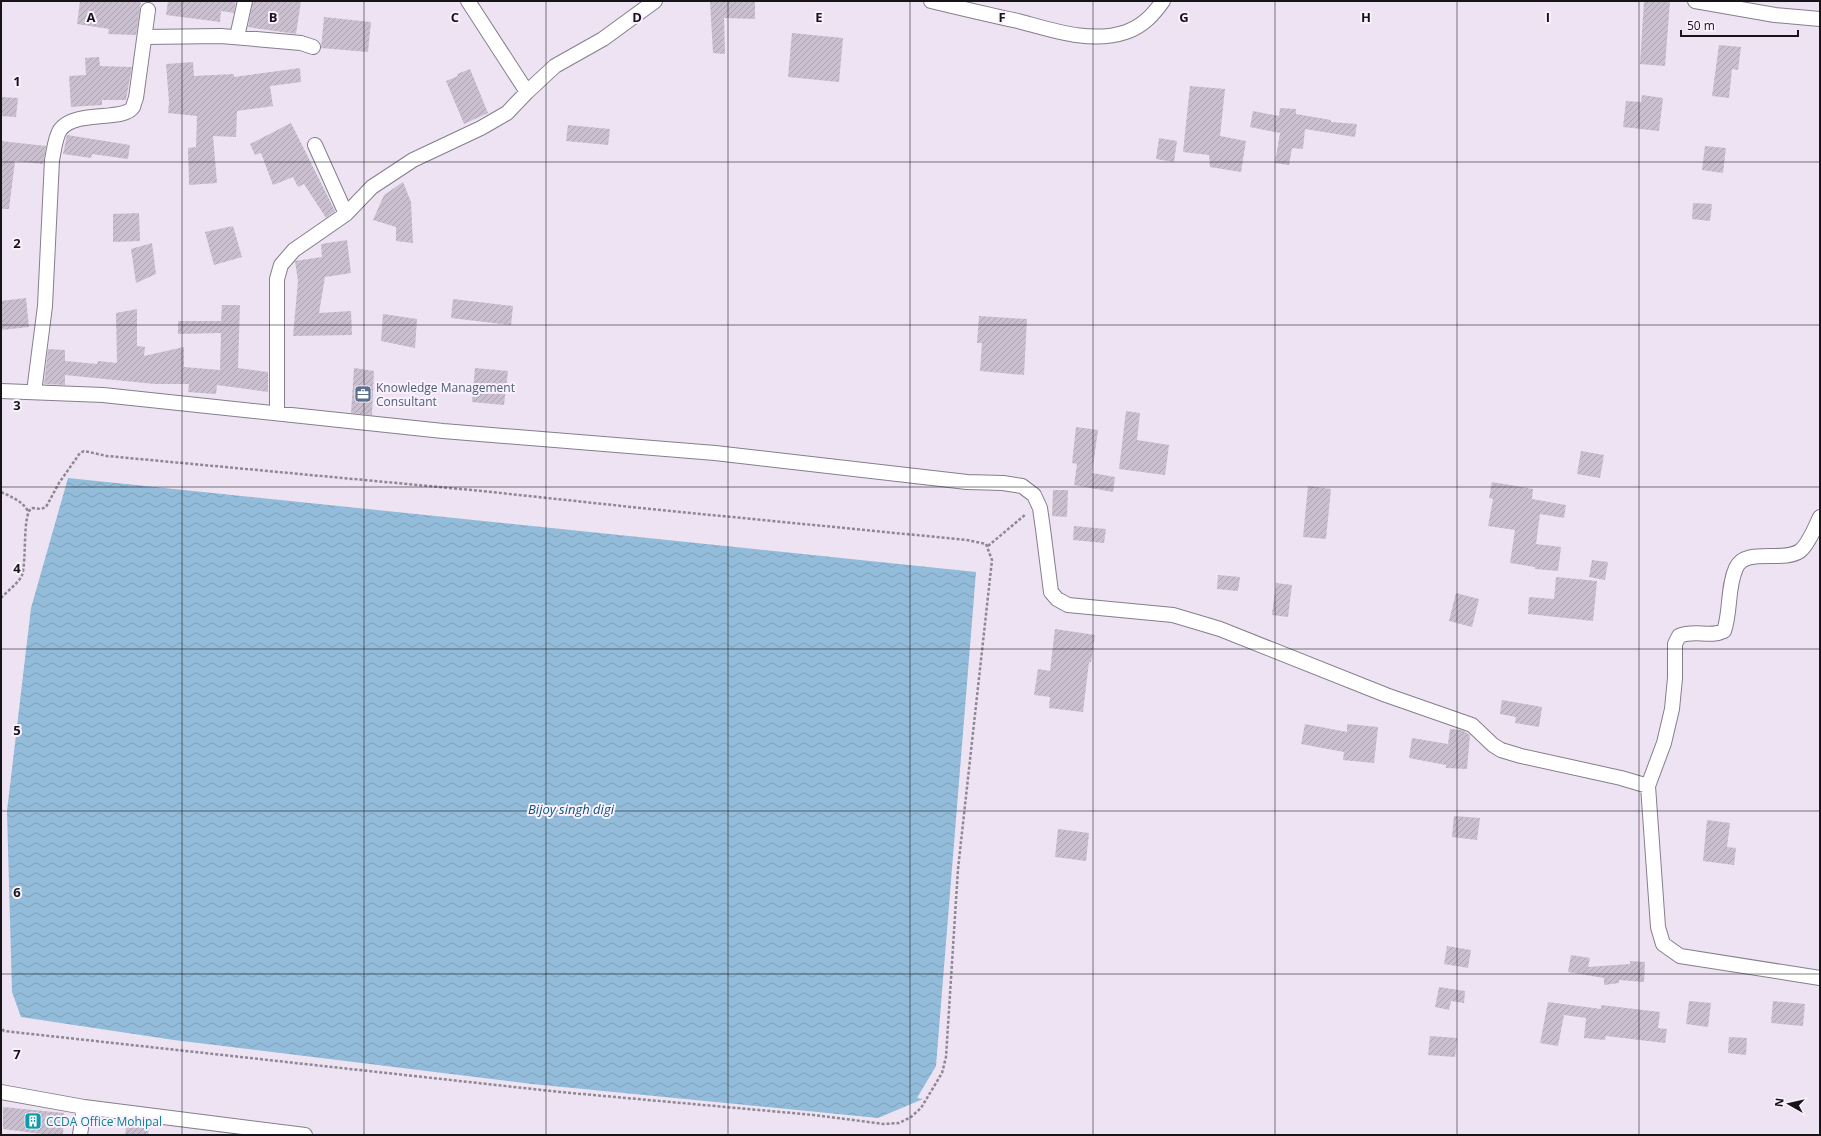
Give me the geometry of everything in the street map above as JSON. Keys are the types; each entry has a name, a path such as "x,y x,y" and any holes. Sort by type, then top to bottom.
{"street":[{"path":"237,37 245,1"},
{"path":"468,1 527,92"},
{"path":"277,413 277,279 281,265 294,250 346,214 372,187 390,174 413,160 481,128 507,113 555,66 603,39 655,1"},
{"path":"931,1 1076,35 1102,37 1126,32 1140,26 1152,17 1162,1"},
{"path":"1695,1 1775,15 1820,19"},
{"path":"34,392 45,306 52,160 56,140 60,130 67,124 79,118 125,113 133,108 148,10"},
{"path":"145,37 221,36 301,43 313,47"},
{"path":"315,145 346,214"},
{"path":"1,391 103,395 443,431 715,453 967,482 1003,483 1022,486 1034,495 1038,504 1044,529 1051,592 1057,599 1068,605 1173,615 1220,629 1386,695 1472,725 1493,745 1501,750 1521,756 1621,778 1648,786"},
{"path":"1820,517 1801,550 1789,556 1751,557 1744,559 1736,568 1727,606 1726,625 1724,631 1716,635 1687,632 1679,636 1675,644 1675,678 1672,709 1664,743 1648,786 1658,927 1663,944 1680,956 1820,978"},
{"path":"1,1092 84,1107 305,1135"},
{"path":"80,1135 84,1107"}],"path":[{"path":"1,598 22,575 25,558 26,518 28,511 32,508 41,509 46,507 62,478 80,453 84,451 107,456 482,491 967,540 984,543 988,546 992,560 958,869 946,1057 942,1073 929,1097 921,1108 911,1117 899,1123 884,1124 814,1115 642,1101 4,1031 1,1028"},
{"path":"1,492 24,504 28,511"},
{"path":"988,546 1038,504"}],"water":[{"name":"Bijoy singh digi","path":"68,478 976,572 936,1066 917,1098 923,1099 878,1118 532,1084 174,1040 21,1017 12,992 7,811 31,608"}],"building":[{"path":"80,1 141,1 136,35 108,34 109,29 77,24"},
{"path":"168,1 236,1 234,13 221,11 220,22 166,15"},
{"path":"253,1 301,1 296,34 248,27"},
{"path":"710,1 755,1 755,19 724,18 725,54 713,53"},
{"path":"1644,1 1670,1 1665,66 1640,64"},
{"path":"324,17 371,22 368,52 321,48"},
{"path":"792,33 843,38 839,82 788,77"},
{"path":"1719,45 1741,47 1738,70 1732,69 1729,98 1712,96"},
{"path":"99,57 100,66 132,67 126,100 102,100 102,105 71,107 69,76 86,75 85,58"},
{"path":"193,62 194,76 234,74 234,77 300,68 301,82 270,86 273,106 237,111 236,137 213,136 217,183 189,185 188,148 196,147 197,116 168,113 169,102 166,64"},
{"path":"470,69 488,113 464,124 446,81 458,76 457,74"},
{"path":"1190,86 1225,89 1220,136 1246,141 1241,172 1210,167 1209,155 1183,152"},
{"path":"1642,95 1663,98 1659,131 1623,127 1626,101 1641,102"},
{"path":"1,97 18,98 16,117 1,116"},
{"path":"1280,108 1296,109 1296,114 1331,120 1331,122 1357,124 1355,137 1305,129 1303,149 1292,148 1289,165 1275,163 1280,133 1250,127 1253,111 1279,116"},
{"path":"291,123 335,211 326,218 304,184 298,187 293,177 273,185 261,153 255,155 250,144"},
{"path":"568,125 610,129 608,145 566,141"},
{"path":"67,135 130,145 128,159 92,154 91,158 63,154"},
{"path":"1159,138 1177,141 1174,162 1156,159"},
{"path":"1,141 46,146 43,164 15,161 9,209 1,209"},
{"path":"1705,146 1726,148 1723,173 1702,170"},
{"path":"403,182 411,202 413,243 396,241 396,227 373,220 384,195"},
{"path":"1693,203 1712,204 1710,221 1692,219"},
{"path":"139,213 140,241 113,242 113,214"},
{"path":"233,226 242,257 214,265 205,232"},
{"path":"347,240 351,273 325,277 319,313 351,311 352,335 293,336 298,281 295,261 322,257 321,244"},
{"path":"152,243 156,274 136,283 131,249"},
{"path":"26,298 29,327 1,330 1,301"},
{"path":"453,299 513,306 511,325 451,318"},
{"path":"222,305 240,305 238,368 268,372 268,392 217,385 216,394 188,392 189,384 155,384 65,375 65,385 44,384 48,349 65,350 65,361 97,364 98,361 117,363 116,313 137,309 137,346 145,347 144,356 184,347 184,367 220,370 221,333 178,334 178,321 221,321"},
{"path":"383,314 417,319 415,348 381,341"},
{"path":"979,316 1027,319 1024,375 980,371 982,343 977,343"},
{"name":"Knowledge Management Consultant","path":"354,368 374,371 372,415 351,413"},
{"path":"475,368 508,371 504,405 472,402"},
{"path":"1126,411 1140,413 1137,440 1169,445 1165,475 1119,469"},
{"path":"1076,427 1098,430 1092,473 1115,477 1113,492 1074,485 1077,464 1072,463"},
{"path":"1581,451 1604,455 1600,478 1577,474"},
{"path":"1492,482 1533,489 1532,499 1566,505 1564,518 1540,514 1536,544 1561,547 1558,571 1535,569 1535,567 1510,563 1515,530 1488,526 1493,499 1489,498"},
{"path":"1308,486 1331,489 1326,539 1303,537"},
{"path":"1053,490 1068,490 1067,517 1052,516"},
{"path":"1074,526 1106,529 1104,543 1073,540"},
{"path":"1592,560 1608,562 1605,580 1589,577"},
{"path":"1218,575 1240,577 1238,591 1217,589"},
{"path":"1556,577 1597,581 1593,621 1528,614 1529,597 1554,599"},
{"path":"1276,583 1292,585 1288,617 1272,615"},
{"path":"1456,593 1479,599 1472,627 1449,621"},
{"path":"1055,629 1095,635 1091,662 1089,662 1083,712 1049,708 1050,697 1034,695 1038,669 1050,671"},
{"path":"1502,700 1542,707 1539,727 1515,723 1516,717 1500,714"},
{"path":"1305,724 1347,732 1347,724 1378,727 1374,763 1343,760 1344,752 1301,744"},
{"path":"1450,729 1462,730 1470,735 1467,769 1446,768 1446,765 1409,758 1412,738 1448,744"},
{"path":"1454,816 1480,818 1477,840 1452,837"},
{"path":"1707,820 1730,823 1727,847 1736,848 1734,865 1703,861"},
{"path":"1058,829 1089,833 1086,861 1055,857"},
{"path":"1447,946 1471,950 1468,968 1444,964"},
{"path":"1571,955 1590,958 1588,967 1630,964 1630,961 1645,962 1644,982 1619,980 1619,983 1604,985 1604,978 1568,972"},
{"path":"1439,987 1465,991 1464,1003 1451,1001 1449,1010 1435,1007"},
{"path":"1689,1001 1711,1003 1708,1027 1686,1024"},
{"path":"1773,1001 1805,1004 1803,1026 1771,1023"},
{"path":"1548,1002 1601,1009 1601,1005 1660,1012 1658,1028 1667,1029 1665,1043 1606,1036 1605,1040 1584,1038 1586,1018 1564,1015 1558,1046 1540,1043"},
{"path":"1430,1036 1457,1038 1455,1057 1428,1055"},
{"path":"1729,1037 1747,1038 1746,1055 1728,1053"},
{"name":"CCDA Office Mohipal","path":"3,1107 64,1113 63,1135 50,1135 3,1129"},
{"path":"127,1121 150,1124 148,1135 125,1135"}],"place":[{"name":"Knowledge Management Consultant","path":"363,394"},
{"name":"CCDA Office Mohipal","path":"33,1121"}]}
